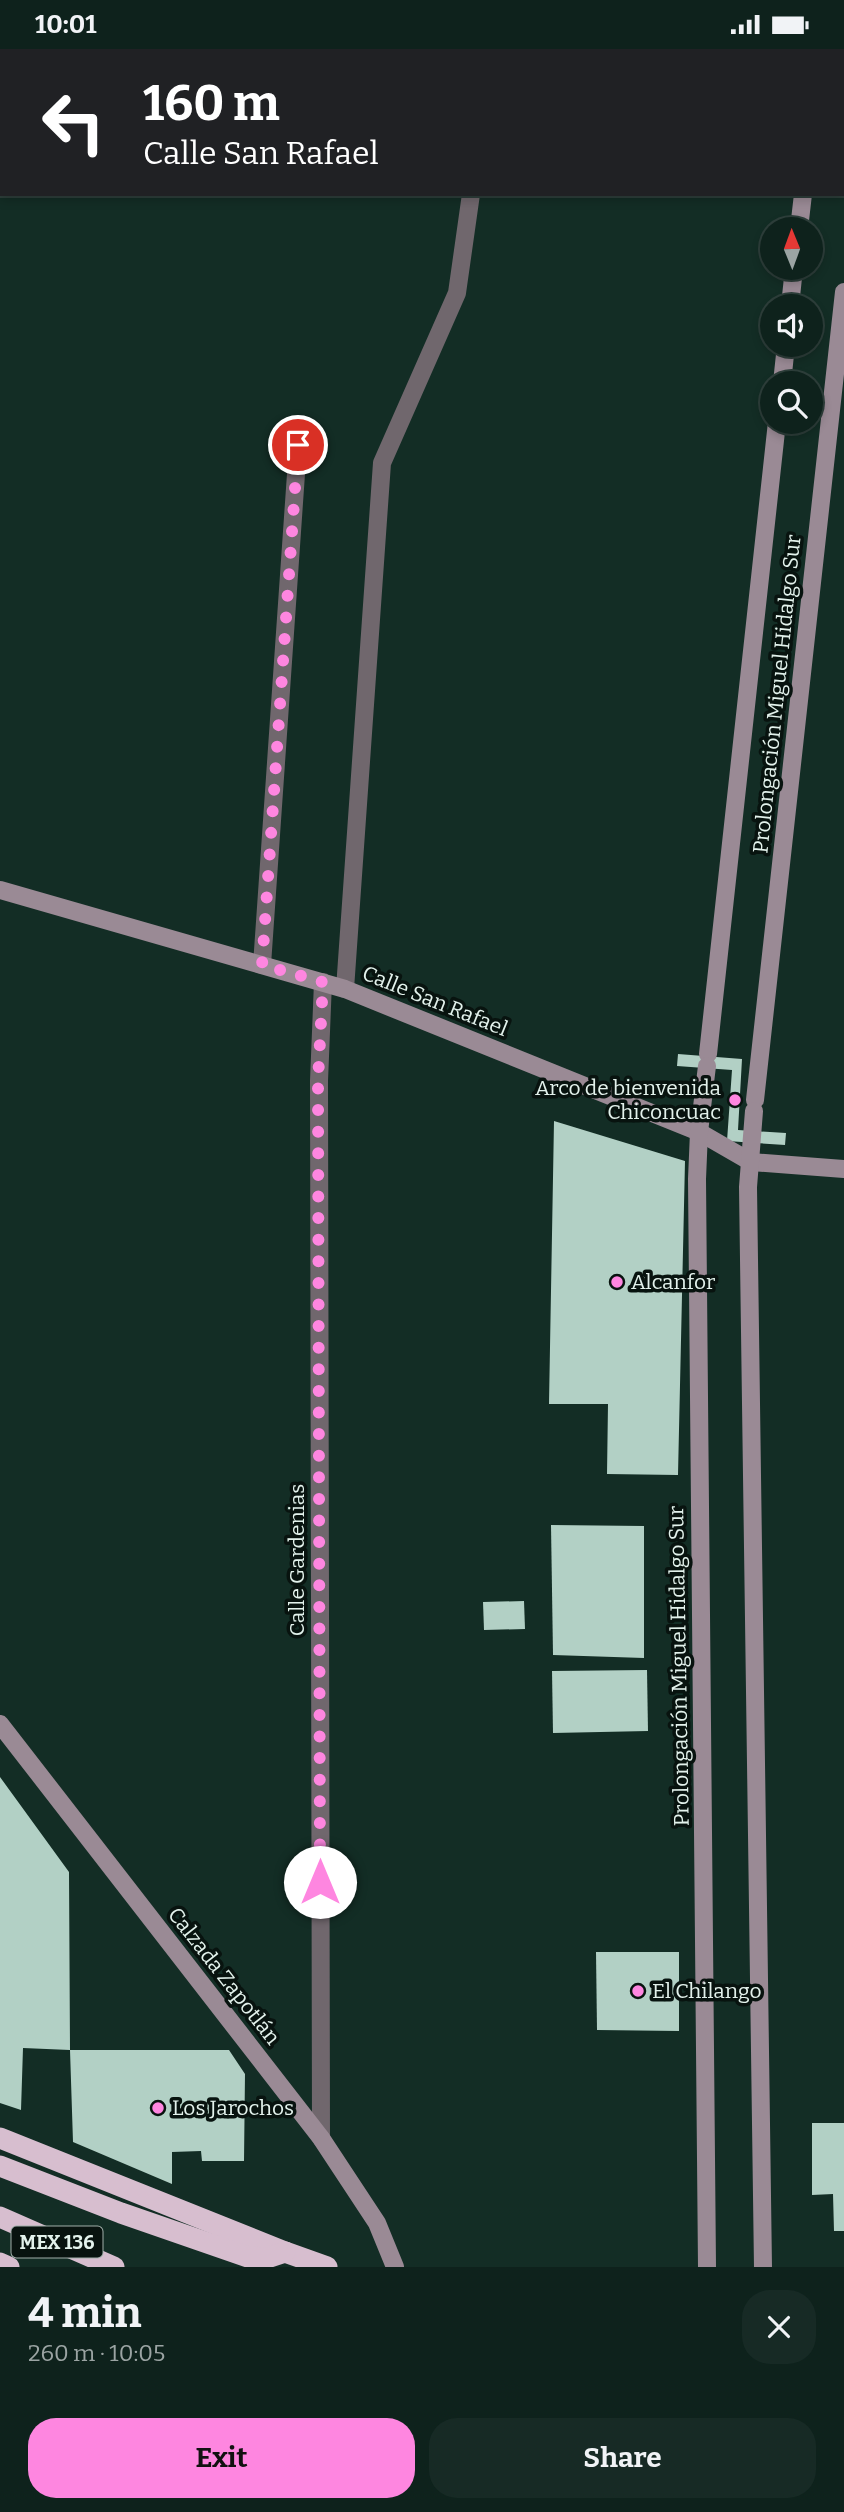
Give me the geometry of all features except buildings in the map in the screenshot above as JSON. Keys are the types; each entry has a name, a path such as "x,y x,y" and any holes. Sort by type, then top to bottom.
{"highway":[{"path":"0,2138 327,2267"},
{"path":"0,2166 121,2213 248,2257 267,2258 285,2252"},
{"name":"MEX 136","path":"0,2217 114,2267"},
{"name":"MEX 136","path":"0,2263 9,2267"}],"main road":[{"path":"800,217 803,196"},
{"name":"Prolongación Miguel Hidalgo Sur","path":"763,2267 747,1187 844,292"},
{"name":"Prolongación Miguel Hidalgo Sur","path":"708,2267 697,1193 699,1132 777,434"},
{"name":"Calle San Rafael","path":"0,890 345,989 699,1132 751,1162 844,1169"},
{"name":"Calzada Zapotlán","path":"0,1724 321,2138 377,2223 395,2267"}],"street":[{"path":"345,989 382,463 457,293 471,196"},
{"path":"262,965 298,445"},
{"name":"Calle Gardenias","path":"321,2138 318,1081 323,982"}],"place":[{"name":"Arco de bienvenida Chiconcuac","path":"735,1100"},
{"name":"Alcanfor","path":"617,1282"},
{"name":"El Chilango","path":"638,1991"},
{"name":"Los Jarochos","path":"158,2108"}],"route":[{"path":"298,445 262,965 323,982 318,1081 320,1882"}]}
